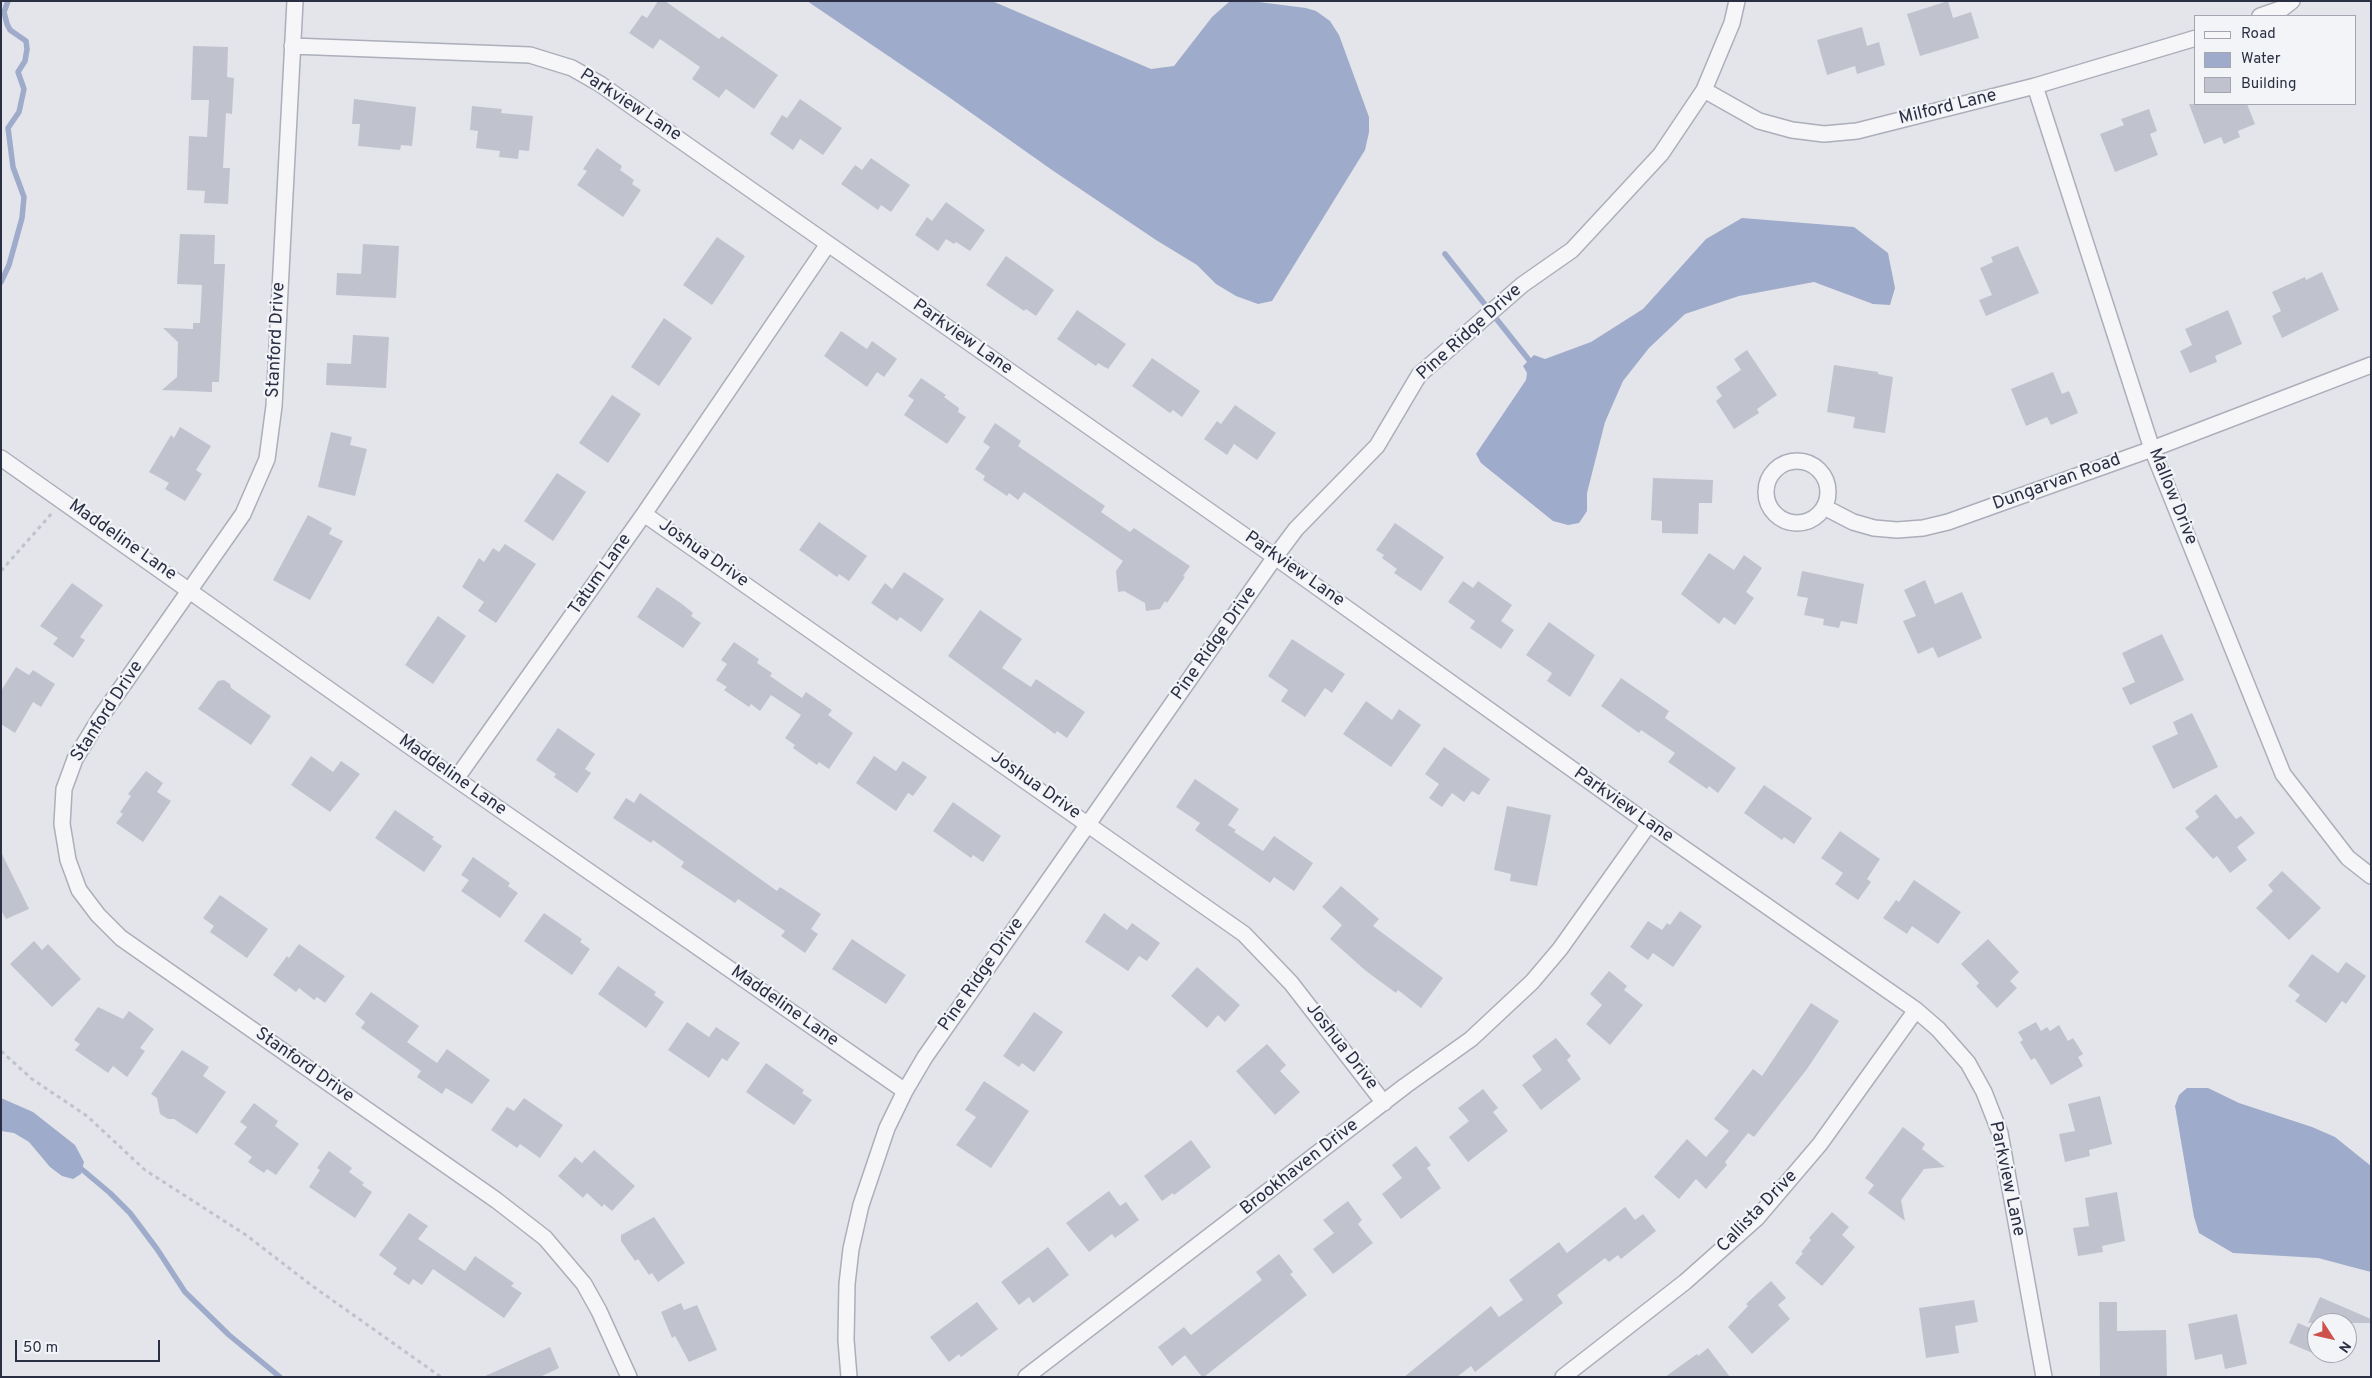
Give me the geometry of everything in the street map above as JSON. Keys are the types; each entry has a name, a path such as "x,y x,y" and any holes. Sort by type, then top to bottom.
{"street":[{"name":"Stanford Drive","path":"295,1 274,406 266,459 243,514 100,718 75,759 64,789 62,824 68,860 78,890 121,938 496,1200 545,1238 584,1284 599,1311 629,1377"},
{"name":"Pine Ridge Drive","path":"848,1377 846,1312 851,1249 862,1205 882,1145 905,1090 925,1057 1275,557 1296,529 1378,446 1420,375 1465,333 1522,285 1579,243 1661,154 1704,90 1732,23 1737,1"},
{"path":"2263,15 2283,8 2292,1"},
{"name":"Milford Lane","path":"1704,90 1759,121 1792,130 1824,134 1857,130 2035,86 2194,39"},
{"name":"Parkview Lane","path":"292,46 507,53 551,60 572,68 600,84 1275,557 1649,824 1916,1010 1938,1029 1968,1063 1984,1092 2000,1133 2044,1377"},
{"name":"Mallow Drive","path":"2035,86 2152,449 2283,774 2348,858 2371,876"},
{"name":"Tatum Lane","path":"456,780 644,514 828,244"},
{"name":"Dungarvan Road","path":"1824,507 1853,522 1874,528 1897,530 1923,528 1948,522 2152,449 2371,365"},
{"name":"Maddeline Lane","path":"1,458 191,590 456,780 905,1090"},
{"path":"1798,461 1810,464 1820,471 1826,482 1828,495 1824,507 1816,516 1806,521 1795,523 1784,520 1774,514 1768,504 1766,492 1768,481 1775,470 1785,463 1798,461"},
{"name":"Joshua Drive","path":"644,514 1088,823 1259,947 1292,982 1384,1103"},
{"name":"Brookhaven Drive","path":"1026,1377 1384,1103 1471,1039 1532,982 1560,949 1649,824"},
{"name":"Callista Drive","path":"1563,1377 1685,1282 1757,1218 1820,1144 1916,1010"}],"path":[{"path":"1,571 63,501"},
{"path":"1,1051 22,1071 88,1116 145,1170 246,1235 311,1285 441,1377"}],"water":[{"path":"807,1 992,1 1151,69 1174,66 1212,17 1230,1 1251,1 1306,8 1316,11 1330,21 1339,35 1369,117 1369,132 1365,150 1272,301 1258,304 1236,296 1216,284 1197,265 1156,240 1052,170"},
{"path":"1742,218 1854,227 1888,253 1895,288 1890,305 1873,304 1814,282 1739,296 1685,314 1649,348 1623,381 1605,422 1587,493 1587,511 1579,523 1568,525 1553,521 1481,463 1476,454 1526,380 1527,373 1523,366 1534,355 1545,359 1591,342 1643,309 1706,239"},
{"path":"2187,1088 2208,1088 2239,1103 2312,1127 2335,1137 2371,1166 2371,1272 2318,1258 2233,1253 2199,1233 2194,1217 2175,1106 2179,1095"},
{"path":"1,1098 33,1112 75,1145 84,1162 81,1174 73,1179 62,1176 50,1167 29,1142 14,1133 1,1131"}],"building":[{"path":"658,1 665,1 719,39 722,36 778,75 754,109 726,89 719,98 692,79 700,67 660,39 653,49 629,33 642,15 647,18"},
{"path":"1948,1 1953,18 1971,12 1979,38 1920,56 1907,14"},
{"path":"1862,27 1867,46 1879,42 1885,65 1857,74 1855,66 1827,75 1817,40"},
{"path":"193,46 228,47 227,77 234,78 232,114 226,113 223,168 230,168 228,204 204,203 205,191 187,190 189,136 207,137 209,100 191,100"},
{"path":"354,99 416,107 412,146 401,145 400,150 358,146 360,124 352,124"},
{"path":"800,99 842,128 823,155 800,139 793,150 770,134 782,115 787,118"},
{"path":"2189,104 2247,105 2255,124 2238,131 2240,137 2224,144 2221,137 2204,144"},
{"path":"472,106 502,109 501,113 533,116 529,151 519,150 518,159 499,157 500,151 476,148 478,131 470,130"},
{"path":"2149,109 2157,131 2150,134 2158,155 2115,172 2100,134 2124,125 2121,119"},
{"path":"597,148 622,166 620,170 634,180 632,184 641,190 623,217 577,185 587,171 583,169"},
{"path":"871,158 910,185 891,212 881,205 878,210 841,184 855,165 862,170"},
{"path":"946,202 985,230 970,251 956,242 954,244 946,239 938,251 915,235 927,217 932,221"},
{"path":"180,234 215,235 214,264 225,264 219,382 212,382 212,392 162,390 177,377 178,342 163,328 193,329 193,323 200,323 202,285 177,284"},
{"path":"717,237 745,256 712,305 683,285"},
{"path":"363,244 399,246 396,298 336,295 337,273 361,274"},
{"path":"2018,246 2039,293 1986,316 1979,300 1992,295 1980,268 1993,262 1991,257"},
{"path":"1006,256 1054,290 1036,316 1026,309 1024,311 986,285"},
{"path":"2322,272 2339,310 2282,338 2272,316 2281,311 2272,292 2305,277 2306,280"},
{"path":"1077,310 1126,344 1108,369 1098,363 1096,366 1057,339"},
{"path":"2228,310 2242,344 2215,356 2217,362 2190,373 2180,351 2192,345 2185,329"},
{"path":"664,318 692,338 659,386 631,367"},
{"path":"841,331 867,349 872,341 897,359 884,377 877,372 867,387 824,356"},
{"path":"353,335 389,337 386,388 326,385 327,363 351,364"},
{"path":"1747,350 1777,395 1757,409 1759,413 1734,429 1716,401 1722,396 1716,387 1741,370 1734,359"},
{"path":"1152,358 1200,391 1182,417 1173,410 1170,413 1132,386"},
{"path":"1834,365 1878,372 1878,374 1893,377 1885,433 1853,428 1855,417 1827,412"},
{"path":"2053,372 2062,394 2069,391 2078,413 2051,425 2047,417 2026,426 2011,389"},
{"path":"921,378 946,395 944,397 959,408 958,412 966,417 947,444 904,415 914,400 908,396"},
{"path":"612,395 641,414 608,463 579,443"},
{"path":"1235,405 1276,433 1257,460 1234,444 1227,455 1204,439 1217,421 1221,424"},
{"path":"995,423 1021,441 1018,446 1105,506 1101,512 1130,532 1134,528 1190,566 1183,576 1185,577 1167,603 1165,601 1160,609 1146,611 1145,603 1124,591 1118,592 1116,571 1123,561 1024,492 1018,500 1009,493 1007,496 983,480 985,476 975,469 990,447 983,442"},
{"path":"180,427 211,446 196,470 202,474 185,501 165,489 169,483 149,472 171,435 174,438"},
{"path":"331,432 352,437 350,445 367,449 355,496 318,487"},
{"path":"557,473 586,492 553,541 524,521"},
{"path":"1653,478 1713,480 1712,503 1699,503 1698,534 1662,533 1662,521 1651,520"},
{"path":"308,515 332,528 329,534 343,541 310,600 273,580"},
{"path":"819,522 867,556 849,581 839,574 837,577 799,550"},
{"path":"1395,523 1444,557 1421,591 1394,573 1397,569 1382,558 1384,555 1376,550"},
{"path":"505,544 536,564 496,623 478,611 484,602 462,587 479,558 484,562 493,548 499,552"},
{"path":"1709,553 1734,570 1744,555 1762,568 1746,592 1754,598 1735,625 1724,617 1719,624 1681,594"},
{"path":"1802,571 1864,584 1857,624 1841,621 1839,628 1823,625 1824,619 1804,615 1808,598 1797,596"},
{"path":"904,572 944,599 921,632 900,617 897,621 871,603 885,583 892,589"},
{"path":"1925,580 1935,604 1962,592 1982,638 1938,658 1933,647 1918,654 1903,621 1916,616 1904,590"},
{"path":"1463,581 1473,588 1478,581 1512,605 1501,621 1514,630 1501,649 1470,628 1475,621 1448,602"},
{"path":"72,583 103,605 80,637 85,640 73,658 53,644 58,638 40,626"},
{"path":"657,587 693,613 691,616 701,623 683,648 637,617"},
{"path":"980,610 1022,639 1002,668 1031,687 1036,679 1085,712 1067,738 1057,731 1055,734 948,656"},
{"path":"438,616 466,636 433,684 405,665"},
{"path":"1549,622 1595,655 1570,697 1547,681 1552,673 1526,655"},
{"path":"2162,634 2184,680 2130,705 2122,688 2135,682 2122,653"},
{"path":"1292,639 1345,674 1332,693 1325,688 1305,717 1281,701 1288,690 1268,676"},
{"path":"734,642 759,659 757,663 772,673 770,676 802,698 806,692 832,710 828,715 853,733 829,769 819,762 817,765 793,748 795,745 785,738 801,715 771,695 760,711 751,704 749,707 724,690 727,687 716,680 727,664 721,660"},
{"path":"16,667 29,675 33,670 55,684 41,707 33,702 15,733 1,724 1,691"},
{"path":"1621,678 1669,711 1665,718 1736,768 1718,793 1709,786 1707,789 1668,762 1675,753 1641,730 1639,733 1601,706"},
{"path":"224,680 230,684 231,688 271,716 251,745 198,709 218,681"},
{"path":"1366,701 1392,720 1399,709 1421,725 1391,767 1343,734"},
{"path":"2192,713 2218,767 2173,789 2152,746 2178,734 2173,722"},
{"path":"558,728 595,754 585,769 591,773 577,793 554,777 556,774 536,760"},
{"path":"1444,747 1490,779 1479,795 1472,791 1464,802 1452,793 1442,807 1429,798 1439,784 1425,774"},
{"path":"311,756 333,772 341,761 360,774 330,812 291,785"},
{"path":"874,756 896,771 903,761 927,777 913,796 908,793 896,811 856,783"},
{"path":"146,771 163,783 157,792 171,801 143,842 116,823 123,814 120,812 131,796 128,794"},
{"path":"1195,779 1239,809 1228,825 1236,830 1234,832 1263,851 1274,836 1313,863 1294,891 1274,877 1270,883 1195,830 1200,823 1176,807"},
{"path":"1764,785 1812,818 1794,844 1784,837 1782,840 1744,813"},
{"path":"640,793 777,891 780,887 821,914 811,929 818,934 805,953 781,936 785,931 738,899 735,903 681,867 684,862 653,840 651,843 613,818 626,798 634,803"},
{"path":"2216,794 2236,819 2241,816 2255,833 2237,847 2247,860 2230,873 2217,856 2213,859 2185,828 2199,817 2195,811"},
{"path":"953,802 1001,836 983,862 973,855 971,858 933,831"},
{"path":"1507,806 1551,815 1537,886 1510,881 1511,874 1494,870"},
{"path":"395,810 434,837 432,839 442,846 424,872 375,838"},
{"path":"1840,831 1880,859 1867,879 1871,882 1858,900 1835,884 1843,873 1821,858"},
{"path":"1,852 29,909 6,919 1,910"},
{"path":"473,857 510,883 508,886 518,893 500,918 461,891 469,880 461,875"},
{"path":"2282,871 2321,908 2289,940 2256,908 2273,891 2268,885"},
{"path":"1914,880 1961,912 1938,944 1912,926 1907,934 1883,918 1896,900 1899,902"},
{"path":"1341,886 1379,919 1373,926 1443,978 1421,1008 1398,990 1396,993 1366,971 1330,939 1342,925 1322,907"},
{"path":"220,895 268,929 247,958 210,932 214,926 203,918"},
{"path":"1680,911 1702,926 1673,967 1653,953 1648,960 1630,947 1648,921 1662,930 1667,923 1670,925"},
{"path":"544,913 582,939 580,942 590,949 572,975 524,941"},
{"path":"1104,913 1127,930 1132,923 1160,943 1147,961 1139,956 1128,971 1085,942"},
{"path":"852,939 906,975 886,1004 832,969"},
{"path":"1988,939 2019,972 2010,981 2017,988 1997,1008 1976,986 1979,983 1961,964"},
{"path":"34,941 42,950 48,944 81,979 52,1007 10,964"},
{"path":"299,944 345,976 325,1003 317,997 314,1000 299,988 296,992 273,975"},
{"path":"2312,954 2338,973 2346,962 2366,976 2346,1004 2342,1001 2326,1023 2295,1001 2300,995 2288,986"},
{"path":"618,966 656,992 654,995 664,1002 646,1028 598,994"},
{"path":"1197,967 1240,1005 1225,1022 1218,1015 1207,1028 1171,996"},
{"path":"1609,971 1627,986 1624,990 1643,1005 1610,1045 1586,1024 1602,1005 1590,994"},
{"path":"371,992 419,1026 407,1042 437,1063 447,1049 490,1080 472,1104 446,1088 442,1094 417,1077 421,1071 361,1028 365,1022 355,1014"},
{"path":"1811,1003 1839,1021 1807,1069 1754,1137 1748,1133 1725,1162 1727,1165 1706,1189 1696,1179 1679,1199 1654,1177 1687,1139 1706,1157 1729,1131 1714,1119 1753,1069 1762,1076"},
{"path":"98,1007 123,1019 129,1011 154,1029 140,1048 145,1051 127,1077 113,1066 108,1073 75,1050 80,1044 74,1040"},
{"path":"1034,1012 1063,1032 1034,1072 1022,1063 1019,1067 1003,1056"},
{"path":"687,1022 709,1037 716,1027 740,1043 727,1061 722,1058 709,1078 668,1050"},
{"path":"2036,1022 2041,1031 2047,1027 2050,1031 2059,1025 2068,1041 2073,1038 2083,1054 2078,1057 2083,1066 2051,1085 2035,1058 2031,1060 2020,1042 2023,1040 2018,1032"},
{"path":"1556,1038 1571,1056 1567,1060 1581,1079 1541,1110 1522,1085 1542,1070 1532,1056"},
{"path":"1267,1044 1286,1065 1280,1071 1300,1092 1275,1115 1236,1071"},
{"path":"182,1050 209,1067 203,1076 226,1092 197,1134 174,1119 168,1119 160,1114 157,1098 151,1094"},
{"path":"766,1063 804,1090 802,1093 812,1100 794,1125 746,1092"},
{"path":"984,1081 1029,1111 991,1168 956,1145 976,1117 965,1110"},
{"path":"1483,1089 1498,1108 1493,1112 1508,1131 1468,1162 1449,1137 1469,1121 1458,1108"},
{"path":"2100,1096 2112,1144 2089,1150 2090,1156 2065,1162 2059,1134 2075,1131 2068,1104"},
{"path":"524,1098 563,1125 540,1158 520,1144 517,1148 491,1130 507,1107 514,1111"},
{"path":"254,1103 278,1121 275,1126 299,1144 276,1175 267,1169 264,1173 248,1162 252,1157 234,1144 247,1127 240,1122"},
{"path":"1903,1127 1925,1144 1922,1149 1945,1167 1924,1169 1901,1200 1905,1221 1868,1193 1874,1185 1865,1178"},
{"path":"1191,1140 1211,1167 1174,1195 1173,1193 1162,1201 1144,1176"},
{"path":"1416,1146 1431,1165 1427,1168 1441,1188 1401,1219 1382,1194 1402,1178 1392,1165"},
{"path":"594,1150 635,1186 612,1211 604,1204 602,1207 587,1193 583,1198 558,1176 575,1157 582,1163"},
{"path":"329,1151 352,1168 349,1172 364,1183 362,1185 372,1192 355,1218 309,1187 320,1170 317,1168"},
{"path":"1109,1191 1120,1206 1126,1202 1139,1220 1115,1238 1112,1234 1089,1252 1066,1223"},
{"path":"2117,1192 2125,1241 2102,1246 2103,1252 2078,1256 2073,1228 2089,1226 2085,1198"},
{"path":"1348,1201 1362,1220 1358,1224 1373,1243 1333,1274 1313,1249 1334,1233 1323,1220"},
{"path":"1625,1207 1635,1220 1643,1214 1656,1231 1621,1259 1618,1255 1609,1262 1605,1258 1557,1295 1563,1303 1475,1372 1471,1366 1457,1377 1404,1377 1491,1306 1499,1317 1523,1300 1509,1280 1559,1242 1567,1253"},
{"path":"1832,1212 1849,1227 1842,1235 1855,1247 1822,1286 1795,1263 1811,1240 1809,1238"},
{"path":"409,1213 428,1226 418,1239 465,1271 475,1256 514,1283 511,1286 522,1293 504,1318 433,1269 422,1285 413,1279 409,1285 393,1274 397,1268 379,1255"},
{"path":"654,1217 685,1263 658,1282 652,1273 649,1275 638,1259 635,1261 621,1241 621,1235"},
{"path":"1048,1247 1069,1275 1033,1303 1029,1297 1019,1305 1001,1282"},
{"path":"1279,1254 1293,1272 1290,1274 1307,1295 1204,1377 1202,1377 1185,1355 1172,1366 1158,1347 1184,1327 1191,1335 1262,1280 1256,1272"},
{"path":"1771,1281 1786,1298 1778,1305 1790,1319 1752,1354 1728,1327 1748,1306 1746,1304"},
{"path":"2320,1297 2371,1319 2371,1323 2357,1323 2357,1313 2313,1313"},
{"path":"1974,1300 1978,1322 1955,1326 1959,1353 1926,1358 1919,1308"},
{"path":"977,1302 998,1329 961,1357 959,1354 949,1362 930,1337"},
{"path":"2099,1302 2117,1302 2117,1331 2166,1330 2167,1377 2100,1377"},
{"path":"681,1303 684,1310 697,1305 717,1350 689,1362 675,1336 672,1338 661,1312"},
{"path":"2237,1314 2247,1364 2225,1369 2222,1354 2195,1360 2188,1324"},
{"path":"2298,1323 2307,1327 2307,1351 2289,1343"},
{"path":"550,1347 559,1368 540,1377 483,1377"},
{"path":"1708,1348 1730,1377 1665,1377 1697,1354 1698,1356"}],"waterway":[{"path":"1,282 9,265 22,218 24,197 13,167 8,128 19,112 24,89 18,72 25,61 27,49 26,41 10,30 7,24 4,12 8,1"},
{"path":"1445,254 1529,360"},
{"path":"78,1166 130,1213 157,1249 185,1292 229,1335 280,1377"}]}
